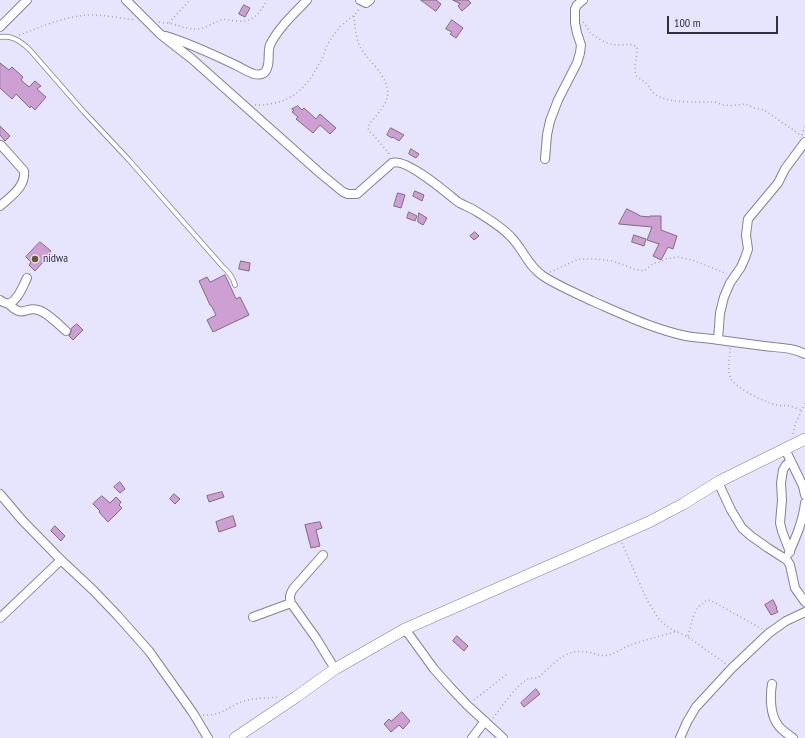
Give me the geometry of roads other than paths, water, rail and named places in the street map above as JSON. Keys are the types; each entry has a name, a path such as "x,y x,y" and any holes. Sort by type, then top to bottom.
{"street":[{"path":"0,27 27,0"},
{"path":"126,0 160,34 192,59 241,104 344,192 348,194 357,194 394,162 403,164 419,173 459,202 475,210 496,224 511,236 520,247 527,260 542,276 562,287 651,326 686,336 762,346 792,348 805,354"},
{"path":"160,34 203,50 255,74 261,74 267,68 271,44 286,22 307,0"},
{"path":"545,159 546,135 550,121 558,100 577,63 580,53 581,45 575,23 575,9 577,4 583,0"},
{"path":"718,340 720,313 724,297 730,283 746,258 748,249 746,235 748,219 778,183 803,139"},
{"path":"0,206 15,193 23,183 25,176 24,171 1,145"},
{"path":"9,304 14,301 27,278"},
{"path":"0,300 9,304 13,309 18,311 24,312 32,309 44,312 66,331"},
{"path":"235,738 336,669 405,629 649,522 683,504 718,482 805,439"},
{"path":"789,448 791,461 803,486 805,495"},
{"path":"791,461 783,470 781,483 782,500 780,523 795,588 805,602"},
{"path":"718,482 731,510 742,528 768,548 780,555 788,556"},
{"path":"0,494 22,520 93,590 149,651 193,713 208,738"},
{"path":"788,556 802,522 805,503"},
{"path":"323,555 293,589 290,594 291,603 336,669"},
{"path":"0,618 61,560"},
{"path":"252,617 291,603"},
{"path":"680,738 687,722 696,708 732,668 769,633 786,620 805,612"},
{"path":"405,629 434,669 467,705 503,738"},
{"path":"772,684 771,703 774,718 777,725 793,738"},
{"path":"472,738 489,725"},
{"path":"489,725 492,738"}],"lane":[{"path":"0,37 13,38 28,49 229,272 234,279 235,285"}],"place":[{"name":"nidwa","path":"35,259"}]}
